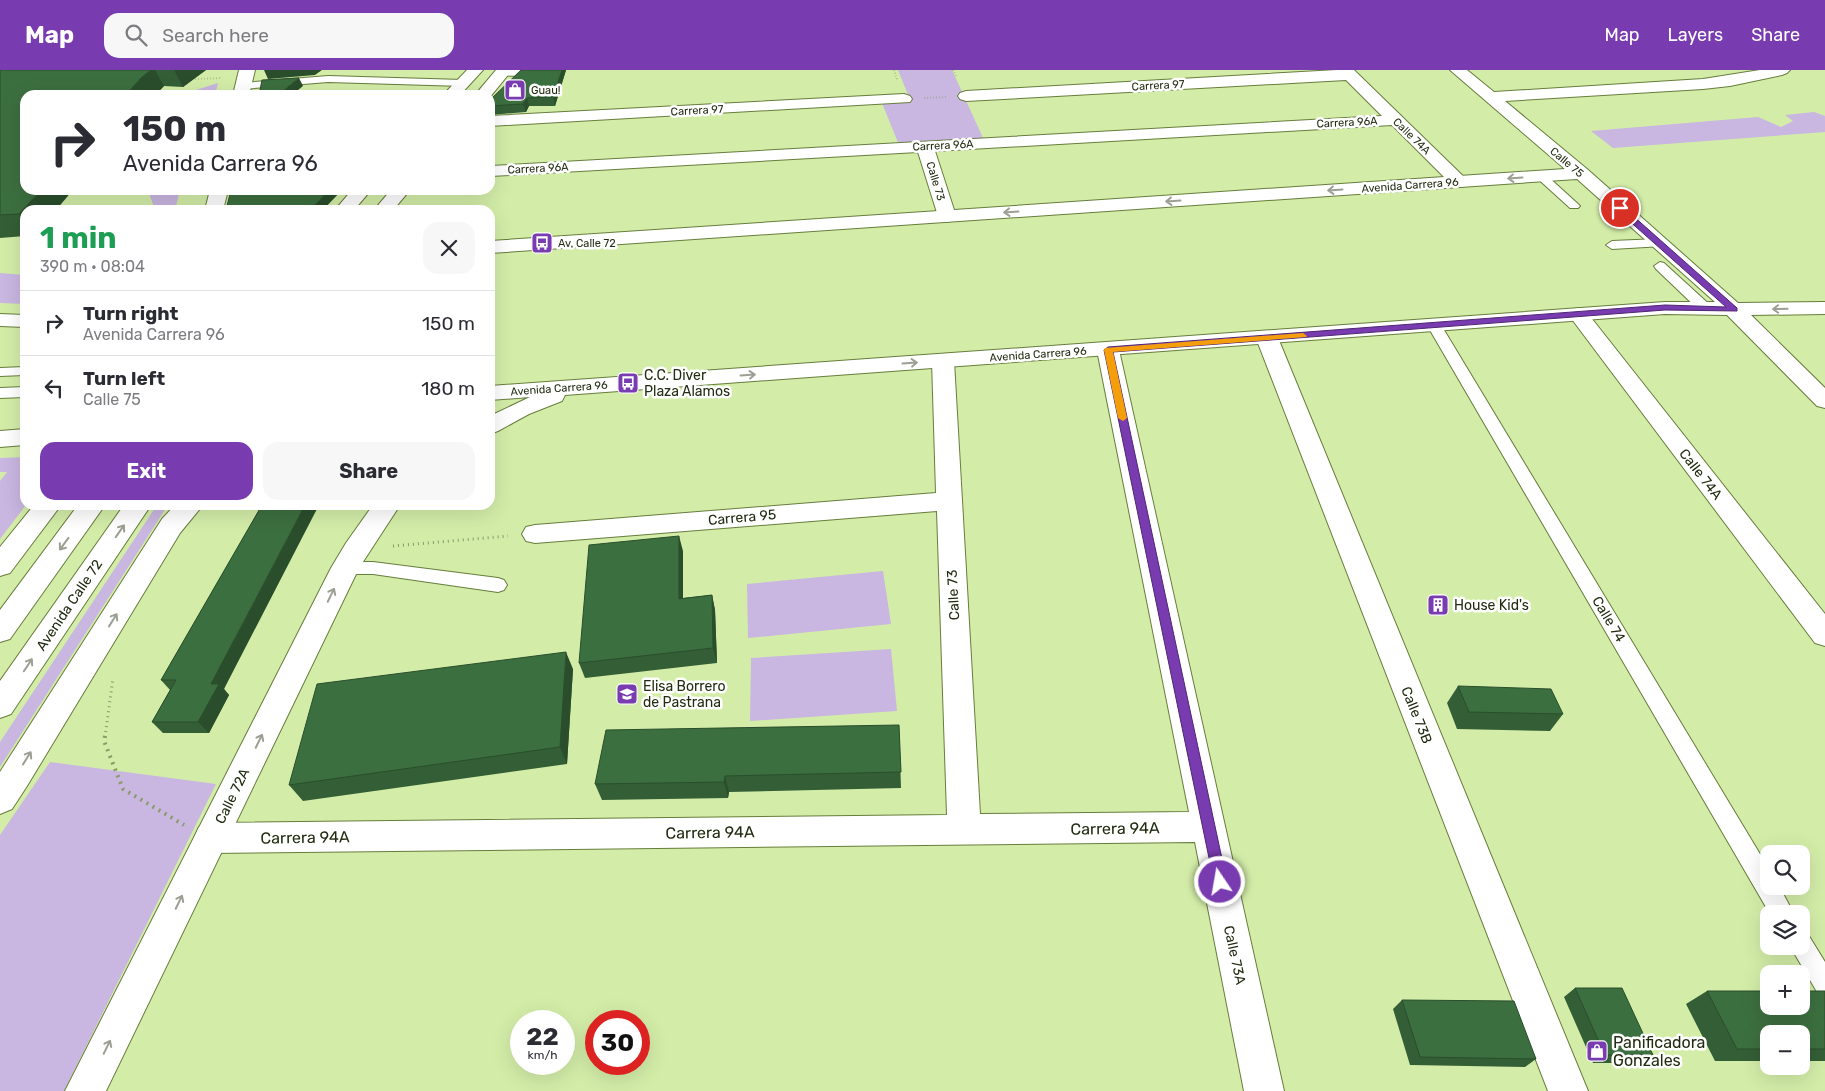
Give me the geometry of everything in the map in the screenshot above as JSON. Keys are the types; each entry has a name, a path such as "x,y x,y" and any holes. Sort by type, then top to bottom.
{"street":[{"path":"242,90 247,70"},
{"path":"456,90 475,70"},
{"path":"487,90 504,71 532,70"},
{"name":"Calle 75","path":"1458,70 1581,173 1734,309 1825,401"},
{"path":"1491,98 1703,84 1747,73 1782,70"},
{"name":"Carrera 97","path":"966,96 1347,73"},
{"name":"Calle 74A","path":"1347,73 1459,182"},
{"name":"Carrera 97","path":"495,121 904,99"},
{"name":"Carrera 96A","path":"495,171 1395,120"},
{"name":"Calle 73","path":"925,146 947,216"},
{"name":"Avenida Carrera 96","path":"495,247 1581,173"},
{"path":"348,205 358,195"},
{"name":"Avenida Carrera 96","path":"495,393 1108,350 1665,308 1825,308"},
{"name":"Calle 74A","path":"1578,314 1825,634"},
{"path":"0,320 20,321"},
{"name":"Calle 73B","path":"1266,338 1568,1091"},
{"name":"Calle 73A","path":"1108,350 1264,1091"},
{"name":"Calle 73","path":"943,361 964,830"},
{"path":"495,423 521,410 576,387"},
{"path":"0,439 20,437"},
{"name":"Carrera 95","path":"535,534 949,501"},
{"path":"0,566 44,510"},
{"path":"0,631 88,510"},
{"name":"Avenida Calle 72","path":"0,705 135,510"},
{"path":"0,799 171,526 185,510"},
{"name":"Calle 72A","path":"85,1091 350,559 383,510"},
{"name":"Carrera 94A","path":"211,838 1209,827"}],"lane":[{"path":"249,90 328,79 463,83"},
{"path":"1541,176 1574,206"},
{"path":"1612,245 1659,243"},
{"path":"1660,266 1706,308"},
{"name":"Calle 74","path":"1434,325 1778,905"},
{"path":"0,372 20,371"},
{"path":"0,393 20,392"},
{"path":"350,559 373,568 498,585"},
{"path":"1808,955 1825,984"}],"path":[{"path":"904,99 966,96"},
{"path":"350,559 535,534"},
{"path":"113,677 104,741 123,789 166,816 211,838"}],"shaded area":[{"path":"898,70 952,70 984,140 899,145 882,103 911,102"},
{"path":"218,83 216,90 196,90"},
{"path":"1814,112 1825,116 1825,132 1613,148 1591,131 1758,117 1781,127 1793,121 1785,115"},
{"path":"150,195 179,195 176,205 153,205"},
{"path":"0,273 20,275 20,304 0,303"},
{"path":"20,457 20,510 22,510 0,539 0,481 7,472 0,472 0,458"},
{"path":"154,510 165,510 0,767 0,742"},
{"path":"883,571 891,624 748,638 747,584"},
{"path":"891,649 897,711 750,721 751,658"},
{"path":"50,762 216,784 64,1091 0,1091 0,835"}],"building":[{"path":"0,70 151,70 130,90 20,90 20,195 36,195 27,205 20,205 19,214 0,215"},
{"path":"521,70 562,70 553,97 527,98 523,104 495,106 495,95"},
{"path":"299,78 284,90 260,90 262,80"},
{"path":"230,195 324,195 315,205 227,205"},
{"path":"259,510 302,510 211,684 219,684 198,722 152,722 176,680 161,680"},
{"path":"679,536 679,599 712,595 713,648 579,663 589,545"},
{"path":"566,652 560,747 289,785 317,684"},
{"path":"1458,686 1551,689 1563,714 1469,712"},
{"path":"899,725 901,772 725,776 724,782 595,784 606,730"},
{"path":"1575,988 1622,988 1653,1055 1605,1055"},
{"path":"1707,991 1760,991 1760,1015 1810,1015 1810,991 1825,991 1825,1049 1810,1049 1810,1025 1760,1025 1760,1049 1737,1049"},
{"path":"1402,1000 1514,1001 1536,1059 1420,1057"}],"slow traffic":[{"path":"1123,418 1108,350 1303,336"}],"place":[{"name":"Guau!","path":"515,90"},
{"name":"Av. Calle 72","path":"542,243"},
{"name":"C.C. Diver Plaza Alamos","path":"628,383"},
{"name":"House Kid's","path":"1438,605"},
{"name":"Elisa Borrero de Pastrana","path":"627,694"},
{"name":"Panificadora Gonzales","path":"1597,1051"}],"route":[{"path":"1220,882 1108,350 1665,308 1734,309 1620,208"}]}
